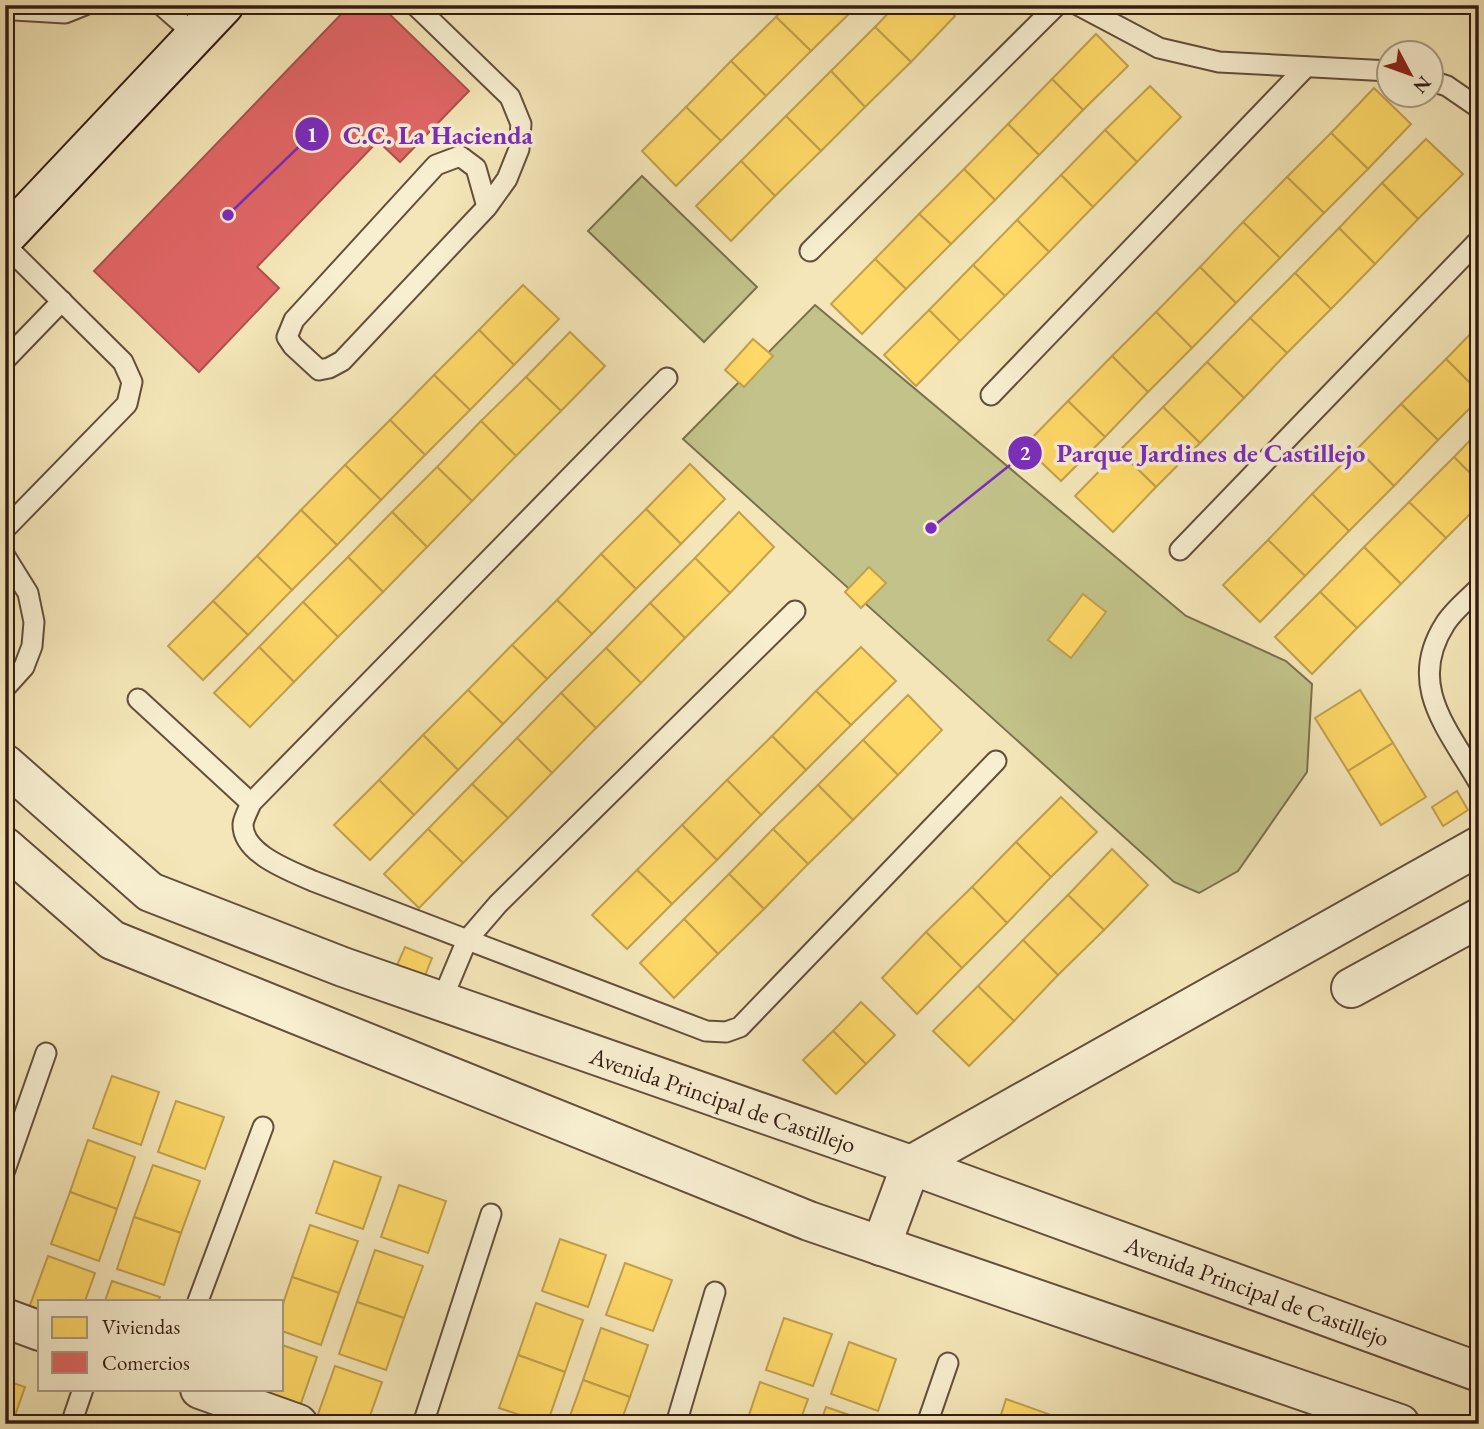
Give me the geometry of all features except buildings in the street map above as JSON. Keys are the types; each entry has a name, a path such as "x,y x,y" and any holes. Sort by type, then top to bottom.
{"street":[{"path":"5,237 224,5"},
{"name":"Avenida Principal de Castillejo","path":"5,764 150,892 343,967 911,1165 1479,1372"},
{"path":"881,1246 911,1165 1479,846"},
{"path":"5,847 112,940 809,1222 1400,1424"},
{"path":"1351,988 1479,918"},
{"path":"5,1318 38,1330"},
{"path":"203,1390 298,1424"}],"lane":[{"path":"8,5 14,10 65,13 85,5"},
{"path":"161,5 195,35"},
{"path":"415,5 510,97 521,124 519,149 507,179 487,206 342,361 319,370 293,346 287,337 294,320 436,165 460,156 476,168 487,206"},
{"path":"810,251 1057,5"},
{"path":"1077,5 1158,48 1219,62 1376,70"},
{"path":"991,396 1306,67"},
{"path":"1446,86 1479,108"},
{"path":"1180,550 1479,240"},
{"path":"5,245 123,362 132,382 127,404 5,529"},
{"path":"5,360 62,301"},
{"path":"667,378 251,803 243,824 251,845 271,861 313,881 706,1031 726,1032 740,1027 996,761"},
{"path":"5,556 28,593 34,622 32,646 24,667 5,688"},
{"path":"1479,588 1446,622 1432,649 1427,677 1433,702 1479,782"},
{"path":"441,1002 467,940 498,904 796,611"},
{"path":"138,699 251,803"},
{"path":"5,1170 46,1053"},
{"path":"198,1300 263,1127"},
{"path":"423,1424 491,1214"},
{"path":"676,1424 715,1292"},
{"path":"927,1424 948,1363"},
{"path":"71,1424 83,1390"}],"green space":[{"path":"642,176 757,287 704,342 588,231"},
{"path":"815,305 1186,616 1286,661 1312,684 1307,772 1238,871 1199,893 1174,882 683,439"}],"place":[{"name":"C.C. La Hacienda","path":"228,215"},
{"name":"Parque Jardines de Castillejo","path":"931,528"}]}
